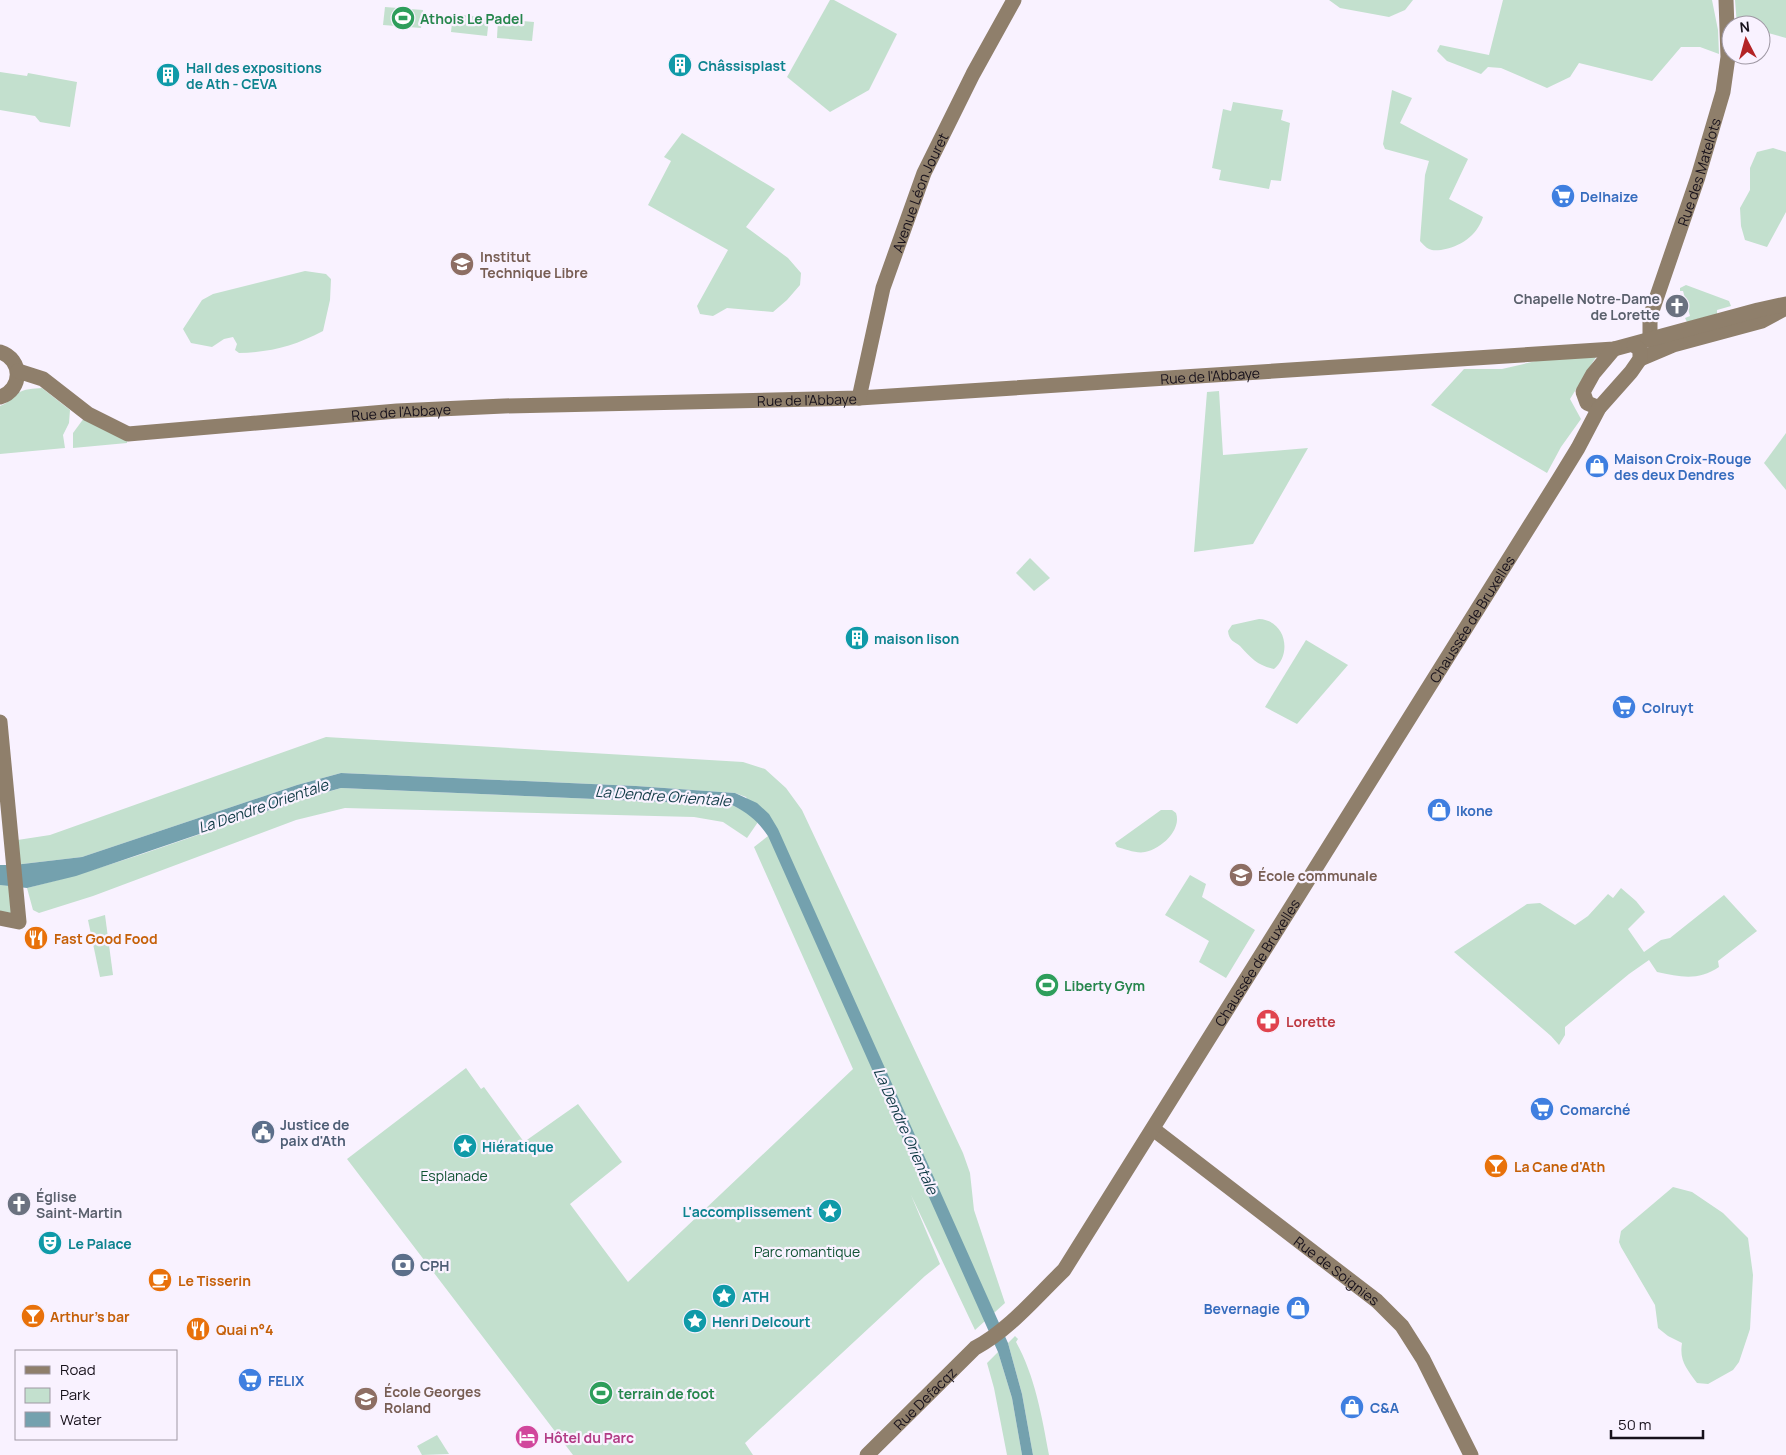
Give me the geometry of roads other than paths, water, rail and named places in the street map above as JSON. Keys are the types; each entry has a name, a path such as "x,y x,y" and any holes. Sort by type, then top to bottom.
{"street":[{"name":"Avenue Léon Jouret","path":"859,398 883,288 924,172 973,74 1014,0"},
{"name":"Rue des Matelots","path":"1650,340 1650,320 1653,308 1698,177 1723,92 1728,56 1726,0"},
{"path":"1599,408 1587,403 1583,392 1592,374 1614,349 1786,304"},
{"path":"1634,345 1640,350 1640,359 1673,345 1762,321 1786,308"},
{"name":"Rue de l'Abbaye","path":"18,371 43,379 88,414 128,434 427,410 514,406 859,398 1614,349"},
{"path":"0,352 10,357 18,371 18,378 11,392 0,397"},
{"name":"Chaussée de Bruxelles","path":"984,1343 1009,1323 1064,1270 1568,463 1599,408 1632,372 1640,359"},
{"path":"0,722 18,915 0,918"},
{"name":"Rue de Soignies","path":"1153,1129 1370,1295 1402,1326 1437,1386 1471,1455"},
{"name":"Rue Defacqz","path":"866,1455 975,1348 984,1343"}],"water":[{"name":"La Dendre Orientale","path":"341,773 636,786 735,793 757,803 769,814 778,829 1008,1343 1022,1394 1033,1455 1022,1455 1012,1398 998,1352 768,836 756,822 738,808 732,805 341,788 302,799 76,876 27,888 0,885 0,865 82,857 297,785"}],"place":[{"name":"Athois Le Padel","path":"403,18"},
{"name":"Châssisplast","path":"680,65"},
{"name":"Hall des expositions de Ath - CEVA","path":"168,75"},
{"name":"Delhaize","path":"1563,196"},
{"name":"Institut Technique Libre","path":"462,264"},
{"name":"Chapelle Notre-Dame de Lorette","path":"1677,306"},
{"name":"Maison Croix-Rouge des deux Dendres","path":"1597,466"},
{"name":"maison lison","path":"857,638"},
{"name":"Colruyt","path":"1624,707"},
{"name":"Ikone","path":"1439,810"},
{"name":"École communale","path":"1241,875"},
{"name":"Fast Good Food","path":"36,938"},
{"name":"Liberty Gym","path":"1047,985"},
{"name":"Lorette","path":"1268,1021"},
{"name":"Comarché","path":"1542,1109"},
{"name":"Justice de paix d'Ath","path":"263,1132"},
{"name":"Hiératique","path":"465,1146"},
{"name":"La Cane d'Ath","path":"1496,1166"},
{"name":"Église Saint-Martin","path":"19,1204"},
{"name":"L'accomplissement","path":"830,1211"},
{"name":"Le Palace","path":"50,1243"},
{"name":"CPH","path":"403,1265"},
{"name":"Le Tisserin","path":"160,1280"},
{"name":"ATH","path":"724,1296"},
{"name":"Bevernagie","path":"1298,1308"},
{"name":"Arthur's bar","path":"33,1316"},
{"name":"Henri Delcourt","path":"695,1321"},
{"name":"Quai n°4","path":"198,1329"},
{"name":"FELIX","path":"250,1380"},
{"name":"terrain de foot","path":"601,1393"},
{"name":"École Georges Roland","path":"366,1399"},
{"name":"C&A","path":"1352,1407"},
{"name":"Hôtel du Parc","path":"527,1437"}],"park label":[{"name":"Esplanade","path":"454,1175"},
{"name":"Parc romantique","path":"807,1251"}]}
